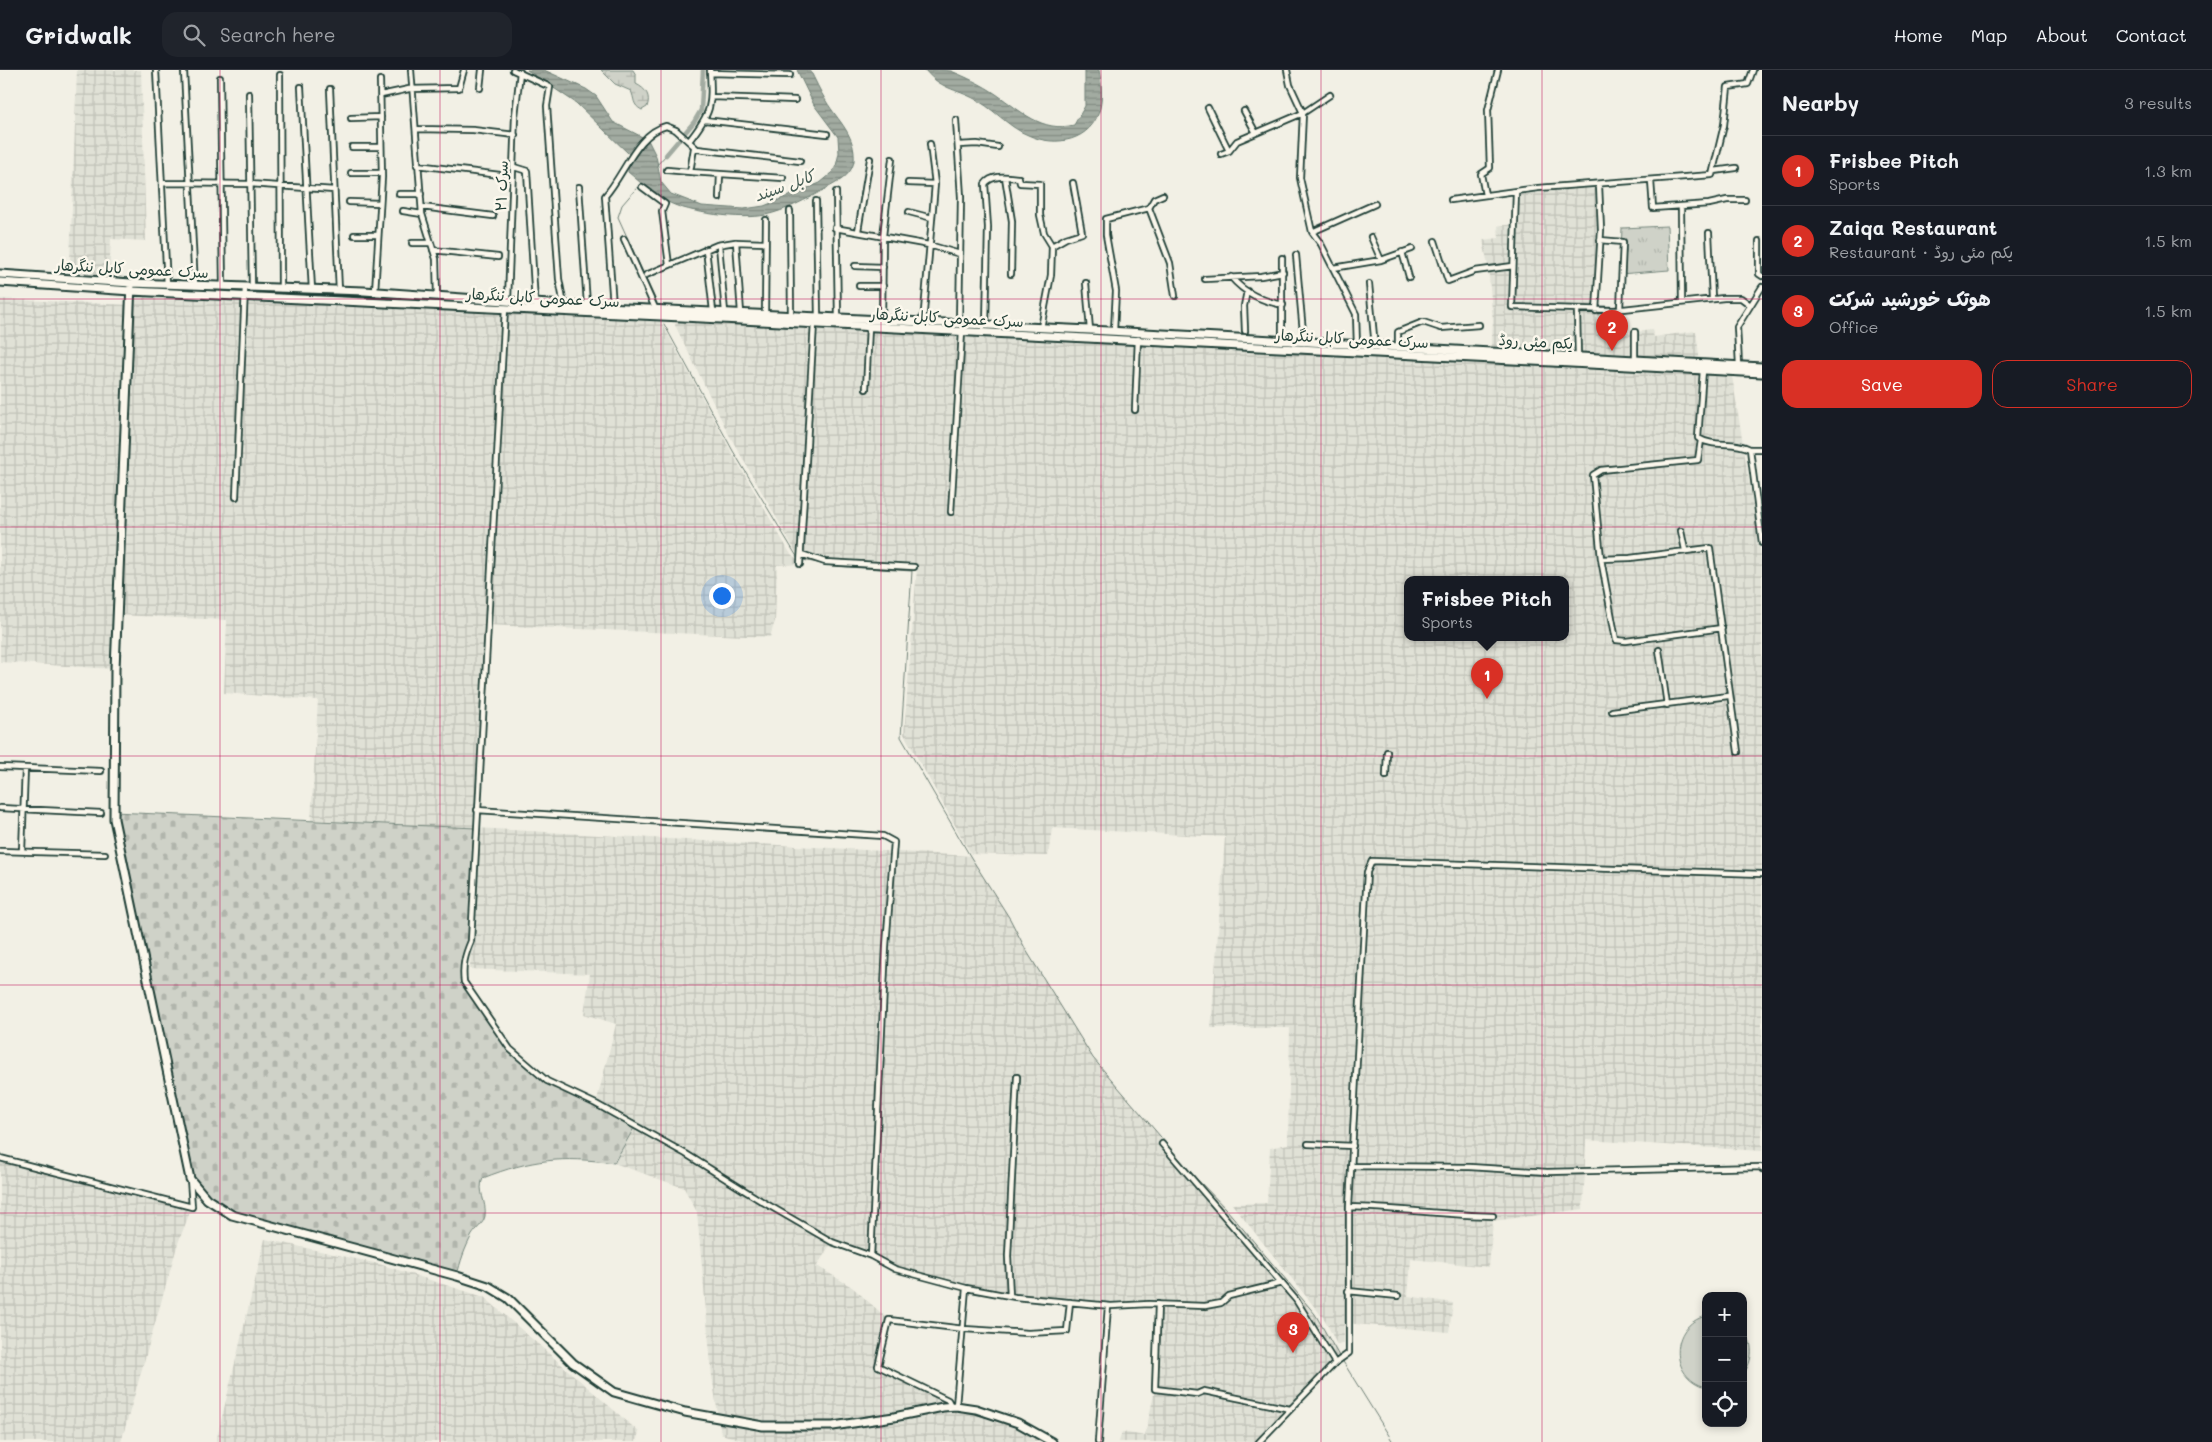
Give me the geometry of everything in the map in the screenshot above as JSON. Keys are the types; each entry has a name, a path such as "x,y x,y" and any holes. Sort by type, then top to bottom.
{"highway":[{"name":"سرک عمومی کابل ننگرهار","path":"0,274 245,296 506,303 816,319 882,320 1114,331 1138,337 1702,366 1762,366"},
{"path":"0,282 131,287 116,669 114,819 190,1179 207,1199 232,1215 488,1286 508,1298 574,1363 614,1392 685,1412 763,1426 833,1426 954,1406 976,1410 1018,1423 1052,1442"},
{"name":"سرک عمومی کابل ننگرهار","path":"131,287 167,285 375,292 506,303 587,304 765,314 869,327 962,332 1282,342 1491,353"},
{"name":"یکم مئی روڈ","path":"1491,353 1635,360 1702,366"},
{"name":"سرک عمومی کابل ننگرهار","path":"1702,366 1762,374"}],"street":[{"path":"156,70 167,285"},
{"path":"410,70 417,128 417,165 422,214 437,266 437,296"},
{"path":"381,95 412,89 459,88 464,70"},
{"path":"480,88 482,70"},
{"path":"513,70 550,87 547,114 559,279 564,304"},
{"path":"1287,70 1290,85 1303,112 1300,178 1312,232 1356,314 1357,346"},
{"path":"1485,195 1481,174 1490,168 1488,110 1498,70"},
{"path":"1451,200 1563,186 1599,185 1712,175 1724,124 1728,87 1730,85 1748,84 1754,70"},
{"path":"184,71 195,286"},
{"name":"سرک ۲۱","path":"520,72 471,941 464,956 462,970 464,982 510,1049 547,1081 596,1104 686,1154 832,1242 872,1256 895,1269 966,1288 1010,1296 1108,1306 1158,1304 1205,1306 1221,1303 1229,1296 1282,1284"},
{"path":"685,137 705,120 711,108 710,72 790,75"},
{"path":"280,75 281,289"},
{"path":"220,78 223,287"},
{"path":"375,292 382,173 380,80"},
{"path":"301,87 312,291"},
{"path":"330,89 339,291"},
{"path":"236,497 245,296 249,288 249,94"},
{"path":"1221,154 1228,151 1237,142 1303,112 1330,95"},
{"path":"712,97 795,100"},
{"path":"1208,108 1228,151"},
{"path":"1244,111 1256,133"},
{"path":"351,118 381,117"},
{"path":"705,120 827,134"},
{"path":"956,120 961,197 959,324"},
{"path":"613,306 605,196 619,180 628,159 647,137 666,126 672,127 685,137 694,148 800,162"},
{"path":"417,128 473,130 515,135"},
{"path":"923,323 935,184 930,144"},
{"path":"958,145 977,144 998,147"},
{"path":"352,147 381,146"},
{"path":"690,172 694,148"},
{"path":"858,231 870,158"},
{"path":"882,320 883,236 892,159"},
{"path":"417,165 500,175"},
{"path":"514,167 526,171 535,303"},
{"path":"1714,171 1736,168"},
{"path":"668,170 783,178"},
{"path":"351,173 382,173"},
{"path":"719,198 720,174"},
{"path":"986,326 988,227 985,184 995,177 1005,177 1019,178 1020,183 1040,184 1040,215 1044,233 1052,246 1051,275 1041,328"},
{"path":"1005,177 1012,221 1011,274"},
{"path":"1651,180 1653,208 1709,204 1727,200 1745,200"},
{"path":"1052,246 1082,232 1073,182"},
{"path":"162,183 250,184 334,190"},
{"path":"908,183 935,184"},
{"path":"1596,310 1600,240 1599,185"},
{"path":"579,187 587,304"},
{"path":"642,187 665,204 663,219 668,265"},
{"path":"836,192 835,228 838,318"},
{"path":"1516,192 1512,307 1577,311 1620,310 1712,298 1741,298 1749,304"},
{"path":"399,194 421,194"},
{"path":"1114,331 1116,290 1106,235 1106,219 1149,208 1154,199 1163,194"},
{"path":"800,564 816,319 816,201"},
{"path":"349,202 380,202"},
{"path":"1312,232 1375,204"},
{"path":"1680,207 1682,302"},
{"path":"422,208 493,216"},
{"path":"1149,208 1170,263 1175,296"},
{"path":"403,211 422,214"},
{"path":"790,211 791,316"},
{"path":"909,212 932,218"},
{"path":"765,314 766,220"},
{"path":"835,228 930,245 960,254"},
{"path":"1709,233 1712,298"},
{"path":"354,235 378,235"},
{"path":"1371,237 1381,260"},
{"path":"624,239 655,308"},
{"path":"1600,240 1623,242 1620,310"},
{"path":"1434,241 1448,281 1475,271 1513,266"},
{"path":"1759,241 1760,274 1762,276"},
{"path":"646,275 667,268 668,265 706,249 720,245 736,242 765,243"},
{"path":"736,242 741,313"},
{"path":"412,243 431,243"},
{"path":"720,245 725,312"},
{"path":"706,249 713,311"},
{"path":"1333,268 1381,260 1412,249"},
{"path":"433,250 498,257"},
{"path":"1402,252 1408,277"},
{"path":"1296,255 1304,343"},
{"path":"1282,258 1282,342"},
{"path":"855,266 883,267"},
{"path":"1205,279 1283,272"},
{"path":"1231,277 1247,292 1265,301 1283,305"},
{"path":"1086,283 1090,330"},
{"path":"1369,284 1374,347"},
{"path":"859,286 883,286"},
{"path":"1739,365 1737,327 1749,304 1762,288"},
{"path":"1245,331 1244,306 1247,292"},
{"path":"1577,311 1578,357"},
{"path":"1398,348 1398,332 1423,322 1441,328 1479,325"},
{"path":"866,389 869,327"},
{"path":"951,512 962,332"},
{"path":"1635,332 1635,360"},
{"path":"1135,410 1138,337"},
{"path":"1702,366 1698,438 1706,443 1762,449"},
{"path":"1701,440 1698,460 1601,470 1593,474 1601,559 1616,640 1626,641 1722,628"},
{"path":"1750,449 1760,511 1762,543"},
{"path":"1682,531 1685,550"},
{"path":"1601,559 1630,558 1710,548 1722,628 1728,696 1738,752"},
{"path":"800,554 825,562 914,568"},
{"path":"1659,650 1667,705"},
{"path":"1612,712 1728,696"},
{"path":"1386,776 1388,752"},
{"path":"0,767 101,771"},
{"path":"22,851 25,768"},
{"path":"0,808 101,813"},
{"path":"477,810 883,836 894,842 886,946 872,1256"},
{"path":"0,851 105,854"},
{"path":"1259,1442 1335,1364 1349,1353 1349,1207 1359,987 1367,872 1372,861 1762,874"},
{"path":"1010,1296 1008,1256 1017,1077"},
{"path":"1162,1144 1296,1300 1335,1364"},
{"path":"1308,1144 1353,1146"},
{"path":"0,1158 192,1208 190,1179"},
{"path":"1351,1166 1470,1168 1547,1172 1761,1167 1762,1169"},
{"path":"1349,1207 1396,1208 1451,1215 1493,1216"},
{"path":"954,1406 964,1329 966,1288"},
{"path":"1348,1290 1398,1296"},
{"path":"954,1406 948,1400 878,1366 889,1320 964,1329 1028,1333 1067,1331 1070,1302"},
{"path":"1158,1304 1155,1390 1197,1394 1204,1391 1290,1409"},
{"path":"1098,1442 1108,1306"}],"shaded area":[{"path":"77,70 141,70 146,241 111,239 109,279 68,278"},
{"path":"527,70 544,70 586,89 596,96 613,122 648,140 656,156 661,182 671,194 702,206 744,209 764,206 820,183 831,174 836,166 839,153 838,137 814,105 797,70 810,70 826,101 845,129 854,152 853,166 847,175 834,184 796,204 765,215 730,216 677,206 647,188 628,172 629,154 576,103"},
{"path":"925,70 957,73 991,91 1032,119 1052,126 1062,127 1074,125 1085,106 1085,70 1099,70 1102,94 1100,108 1096,119 1089,128 1072,139 1050,141 1039,139 1021,132 973,98 938,82"},
{"path":"1599,185 1594,310 1617,312 1619,334 1652,330 1654,337 1696,331 1700,363 1491,353 1493,321 1488,266 1483,240 1499,238 1498,226 1515,224 1516,192"},
{"path":"131,291 658,316 732,453 790,553 800,564 777,565 775,621 770,637 486,625 476,828 970,856 1093,1058 1197,1179 1227,1210 1315,1314 1341,1358 1259,1442 1119,1442 1122,1432 1145,1436 1155,1389 1158,1304 1111,1306 1015,1297 966,1288 895,1269 871,1256 832,1242 817,1266 852,1287 889,1320 879,1366 948,1400 951,1406 1018,1423 1052,1442 749,1442 721,1434 712,1376 697,1212 684,1188 614,1163 634,1128 596,1104 616,1024 584,1014 590,974 470,969 476,829 311,821 318,700 224,693 227,620 118,615 115,669 0,662 0,299 131,305"},
{"path":"677,322 1732,376 1762,561 1762,1151 1586,1140 1583,1209 1493,1221 1489,1267 1411,1259 1408,1296 1453,1303 1449,1332 1344,1323 1344,1343 1337,1345 1325,1320 1232,1204 1267,1203 1270,1148 1288,1144 1290,1028 1211,1028 1225,837 1052,828 1048,856 971,854 904,734 917,568 800,559 728,433 675,325"},
{"path":"0,1158 192,1207 178,1243 121,1442 0,1442"},
{"path":"265,1239 379,1264 484,1297 639,1432 636,1442 216,1442"}],"green space":[{"path":"601,70 633,70 636,75 636,84 648,96 647,107 642,110 639,108 635,104 631,91 615,84"},
{"path":"1667,226 1669,270 1620,274 1622,228"},
{"path":"113,812 476,828 471,941 465,956 464,982 510,1049 547,1081 596,1104 634,1128 614,1163 579,1160 547,1161 532,1163 483,1178 481,1188 485,1216 482,1224 469,1240 457,1276 232,1215 207,1199 190,1179"},
{"path":"1702,1318 1702,1385 1694,1382 1685,1373 1680,1363 1678,1352 1680,1340 1685,1330 1694,1321"},
{"path":"1747,1333 1751,1345 1747,1369"}],"waterway":[{"path":"666,155 694,122 701,110 703,70"},
{"path":"657,165 666,155"},
{"path":"641,183 622,205 618,217 657,303"},
{"path":"664,324 733,451 799,560"},
{"path":"803,560 832,566 912,571 901,737 970,856 1010,919 1026,950 1093,1058 1197,1179 1227,1210 1315,1314 1339,1356"},
{"path":"1342,1360 1393,1442"}],"place":[{"name":"Zaiqa Restaurant","path":"1612,351"},
{"name":"Frisbee Pitch","path":"1487,699"},
{"name":"هوتک خورشید شرکت","path":"1293,1353"}],"water label":[{"name":"کابل سيند","path":"784,185"}]}
